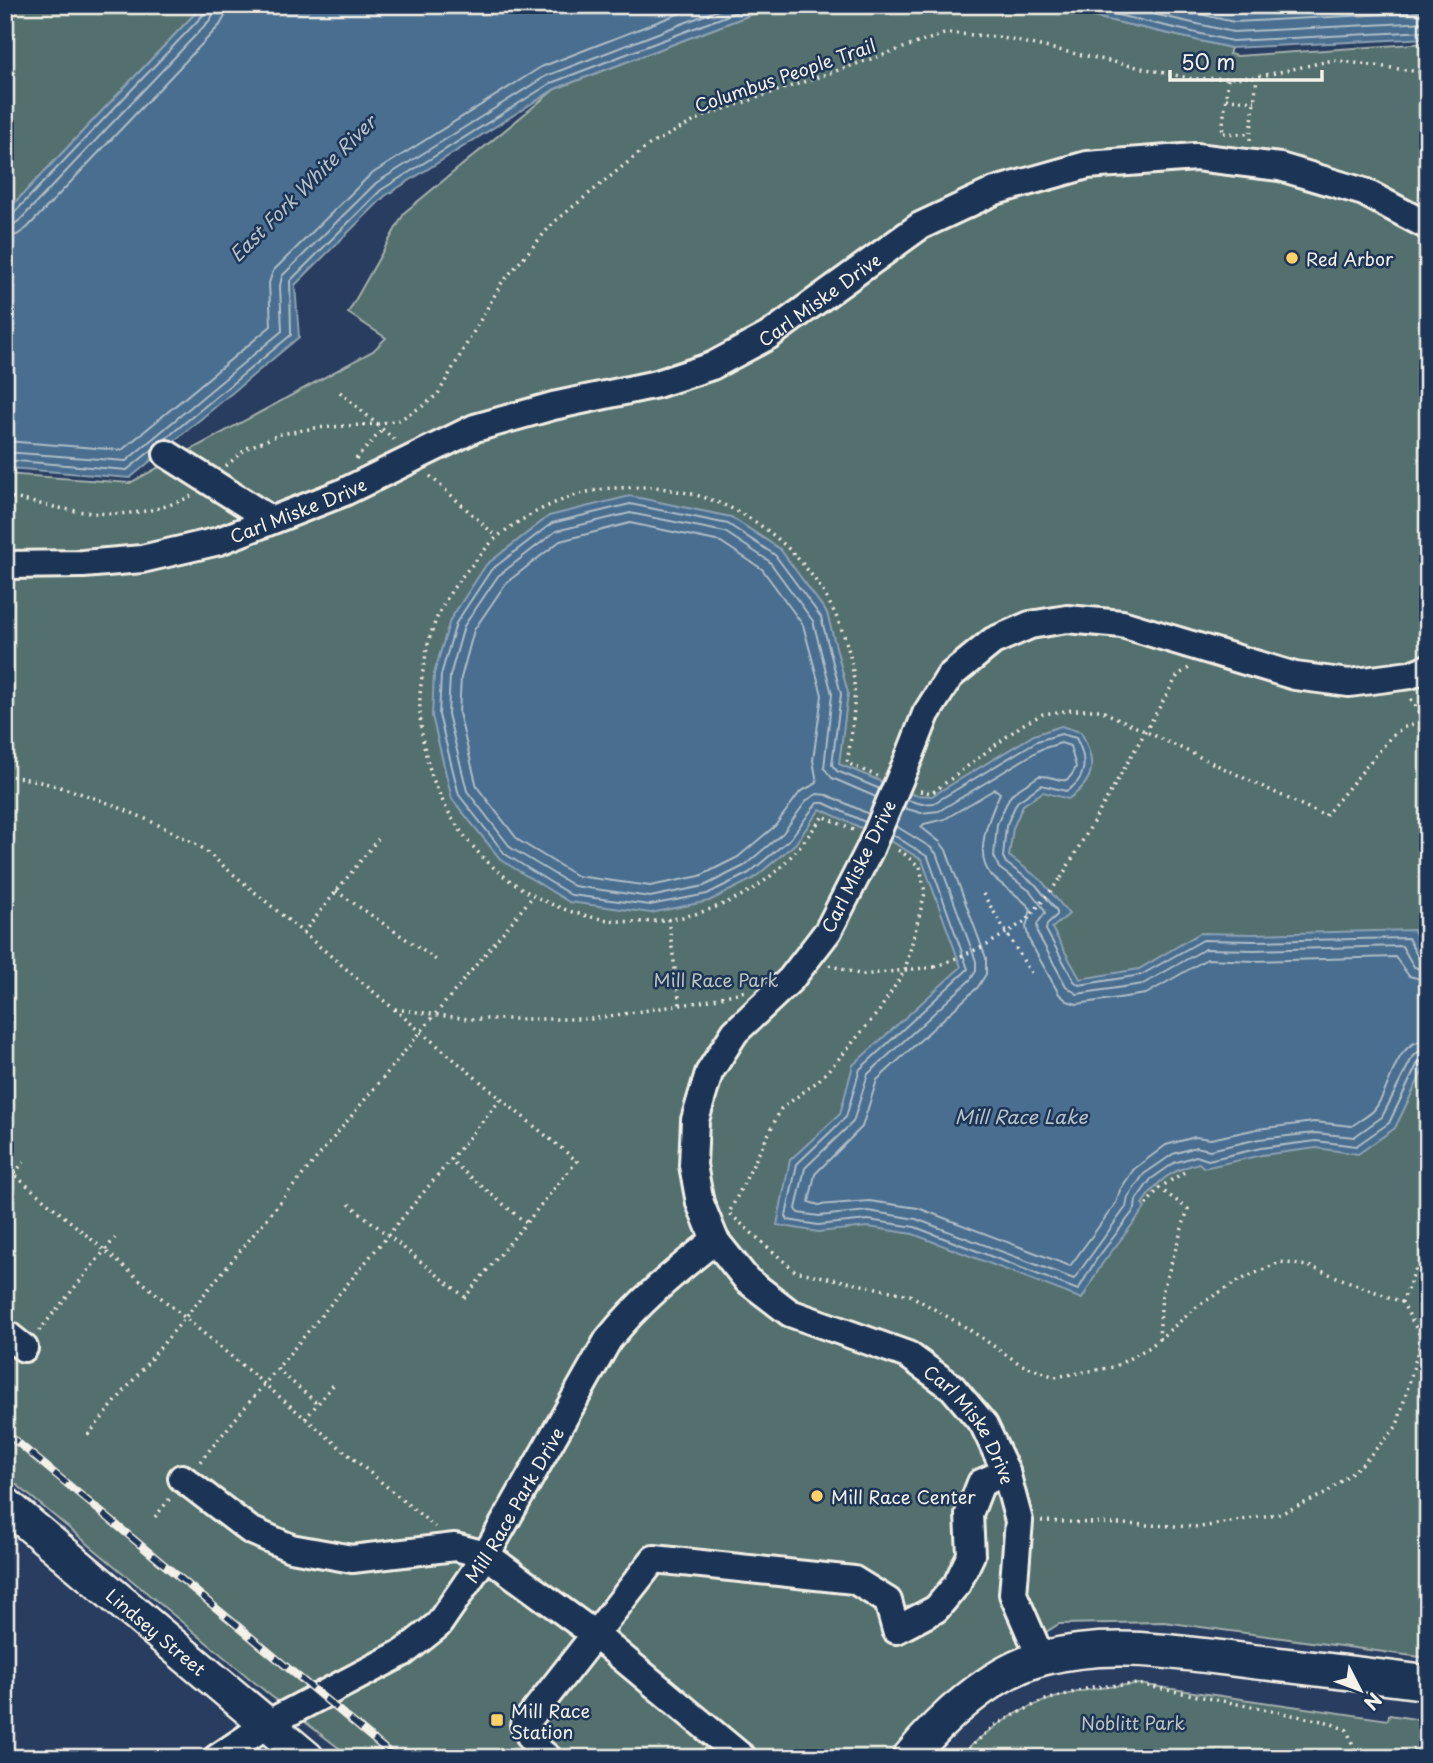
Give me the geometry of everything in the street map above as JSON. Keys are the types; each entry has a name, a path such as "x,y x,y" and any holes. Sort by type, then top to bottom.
{"main road":[{"name":"Lindsey Street","path":"5,1504 269,1723 307,1758"},
{"path":"908,1758 962,1703 988,1685 1041,1658 1095,1649 1164,1651 1428,1683"}],"street":[{"name":"Carl Miske Drive","path":"5,565 83,565 142,559 219,541 342,493 475,428 553,406 657,384 712,366 768,336 919,226 995,191 1087,165 1196,157 1280,167 1364,192 1428,226"},
{"path":"167,454 271,520"},
{"name":"Carl Miske Drive","path":"1041,1658 1013,1594 1019,1521 1006,1472 984,1425 952,1387 908,1356 790,1313 747,1280 715,1240 700,1203 693,1165 695,1120 709,1073 735,1032 791,979 828,931 871,842 926,714 950,676 993,641 1030,625 1067,619 1122,624 1295,676 1349,683 1407,675 1428,668"},
{"name":"Mill Race Park Drive","path":"217,1758 269,1723 404,1652 438,1625 486,1555 608,1340 627,1315 652,1291 715,1240"},
{"path":"548,1758 538,1750 524,1725 654,1559 854,1580 888,1601 895,1630 936,1609 957,1584 971,1555 969,1514 981,1483 1006,1472"},
{"path":"183,1479 250,1530 291,1548 352,1559 455,1547 486,1555 594,1634 743,1758"}],"path":[{"name":"Columbus People Trail","path":"5,496 76,512 120,516 158,509 189,497 247,448 282,434 399,420 438,394 501,284 553,223 649,145 704,116 947,33 998,37 1193,79 1258,76 1333,60 1428,73"},
{"path":"1247,162 1258,76"},
{"path":"1228,79 1222,133 1251,134"},
{"path":"1226,99 1255,101"},
{"path":"883,779 847,762 855,708 849,653 830,601 798,556 756,520 706,497 652,486 597,490 544,507 497,537 458,581 431,633 419,691 423,749 443,804 476,853 521,890 575,914 632,923 691,916 745,894 792,858 823,816 871,842 908,855 920,866 925,893 905,970 879,1010 844,1053 818,1082 781,1109 729,1213 795,1271 910,1296 967,1328 1020,1364 1055,1377 1114,1367 1150,1347 1199,1305 1240,1280 1280,1262 1308,1266 1402,1302 1428,1350"},
{"path":"807,958 862,975 935,967 987,945 1027,920 1061,878 1178,675 1214,652"},
{"path":"912,790 932,793 1022,725 1043,714 1100,710 1325,816 1391,737 1402,728 1428,719"},
{"path":"5,775 35,780 94,797 150,820 201,847 577,1161 465,1297 349,1204"},
{"path":"303,933 378,839"},
{"path":"337,891 438,961"},
{"path":"983,894 1031,973"},
{"path":"88,1435 533,895"},
{"path":"668,919 680,1005"},
{"path":"393,1009 468,1019 591,1019 706,1001 791,979"},
{"path":"155,1517 183,1479 501,1099"},
{"path":"450,1160 526,1223"},
{"path":"5,1184 24,1162"},
{"path":"5,1167 438,1530"},
{"path":"1146,1205 1159,1188 1186,1171"},
{"path":"1159,1188 1188,1209 1162,1293 1159,1339"},
{"path":"15,1341 115,1238"},
{"path":"1402,1302 1417,1266 1428,1252"},
{"path":"1019,1521 1201,1527 1282,1513 1325,1494 1362,1464 1397,1426 1422,1337"},
{"path":"277,1369 318,1404"},
{"path":"306,1419 335,1383"},
{"path":"958,1758 995,1725 1042,1700 1093,1687 1138,1684 1327,1722 1347,1730 1358,1758"},
{"path":"1410,1758 1428,1730"}],"green space":[{"path":"5,5 203,5 5,213"},
{"name":"Mill Race Park","path":"847,5 1042,5 1231,48 1229,54 1237,56 1428,43 1428,1658 1164,1622 1059,1624 947,1693 889,1758 352,1758 271,1696 5,1475 5,474 130,483 373,351 386,338 348,313 405,212 555,89 755,13 807,12"},
{"name":"Noblitt Park","path":"1138,1684 1388,1720 1389,1715 1428,1721 1428,1758 958,1758 998,1724 1040,1703 1087,1690"}],"water":[{"name":"East Fork White River","path":"203,5 847,5 807,12 755,13 555,89 385,196 295,285 299,337 130,478 9,468 5,466 5,213"},
{"path":"1042,5 1428,5 1428,38 1231,48"},
{"name":"Mill Race Lake","path":"630,496 731,517 780,549 827,613 848,693 839,764 914,795 932,796 1034,735 1061,726 1081,732 1091,761 1089,777 1078,792 1068,799 1043,792 1023,805 1013,828 1009,856 1041,880 1069,914 1052,928 1080,979 1139,969 1200,933 1414,930 1428,962 1428,1060 1395,1128 1358,1154 1317,1148 1262,1155 1204,1168 1199,1163 1180,1169 1160,1182 1148,1195 1142,1204 1145,1208 1102,1264 1082,1299 913,1234 868,1227 818,1232 777,1225 790,1160 840,1114 853,1065 961,967 922,860 894,843 820,809 795,844 753,879 709,901 651,913 569,902 501,860 452,799 432,716 434,674 450,620 486,565 549,516"}],"railway":[{"path":"5,1432 396,1758"}],"place":[{"name":"Red Arbor","path":"1292,258"},
{"name":"Mill Race Center","path":"817,1496"},
{"name":"Mill Race Station","path":"497,1720"}]}
